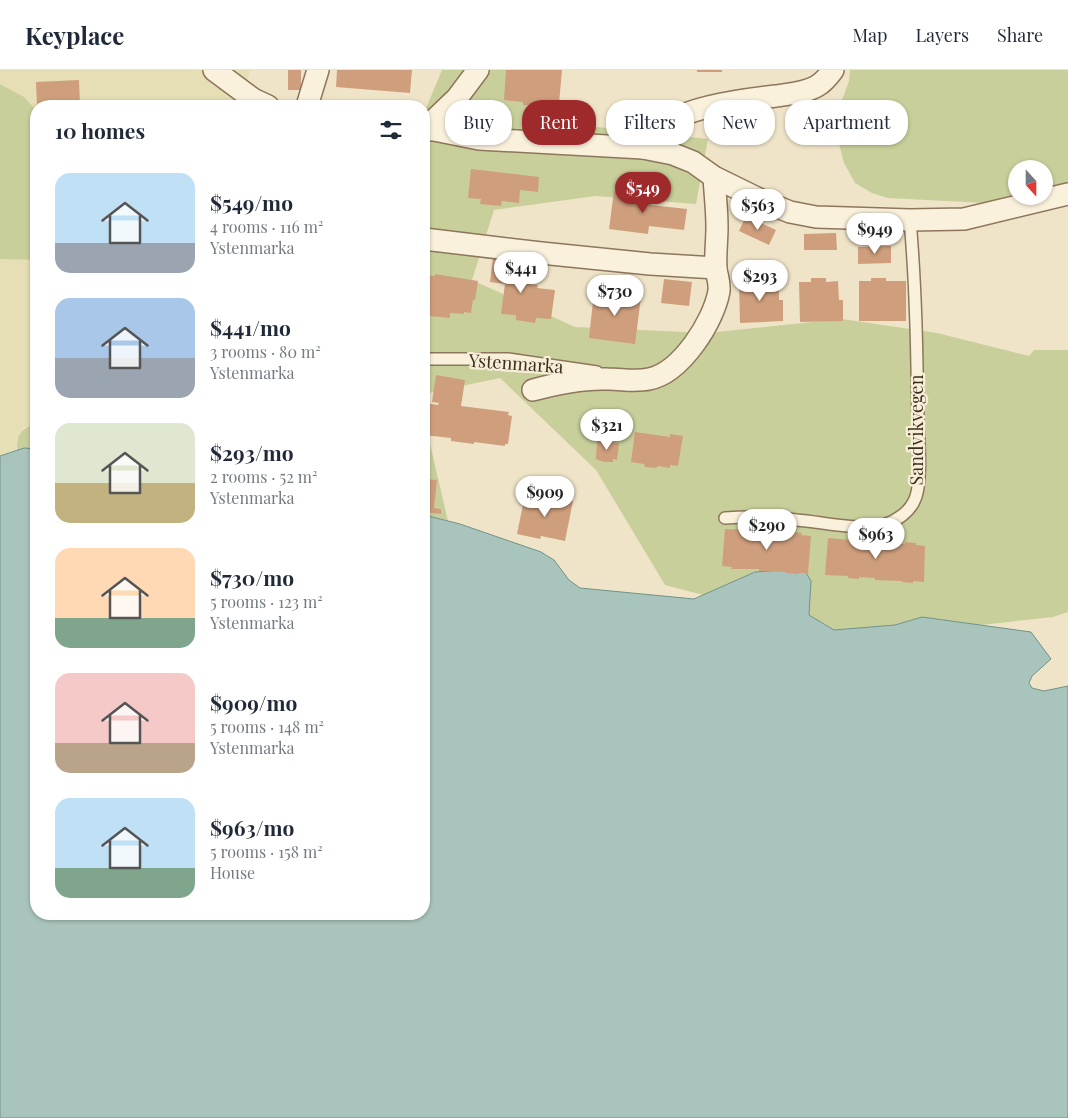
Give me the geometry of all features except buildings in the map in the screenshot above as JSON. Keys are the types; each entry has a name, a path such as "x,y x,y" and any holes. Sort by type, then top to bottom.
{"street":[{"path":"214,70 255,100"},
{"path":"310,100 318,70"},
{"path":"430,125 457,98 478,70"},
{"path":"643,148 658,132 676,119 698,111 744,100 795,93 816,87 833,70"},
{"path":"430,130 478,139 643,148 673,154 693,162 714,178 790,212 816,217 910,220 964,219 1068,194"},
{"name":"Ystenmarka","path":"533,390 560,382 606,379 636,381 650,379 662,375 674,366 694,345 717,303 719,288 716,268 717,225 714,178"},
{"path":"430,239 650,264 716,268"}],"lane":[{"name":"Sandvikvegen","path":"725,518 762,517 840,525 873,526 884,525 896,520 911,507 916,498 918,488 919,446 916,307 910,220"},
{"name":"Ystenmarka","path":"430,359 508,359 595,371 606,379"}],"shaded area":[{"path":"0,70 250,70 246,85 254,100 30,100 30,104 24,97 0,84"},
{"path":"0,259 30,260 30,425 23,428 17,437 16,451 0,456"}],"green space":[{"path":"442,70 520,70 525,100 522,100 522,145 596,145 596,127 606,128 606,145 694,145 694,137 704,139 704,145 707,145 696,204 595,196 494,210 472,280 575,327 707,333 842,319 937,333 1029,356 1034,350 1068,350 1068,612 1053,617 981,625 922,617 895,625 834,630 809,615 811,581 755,572 703,595 665,585 596,470 500,378 430,393 430,100"},
{"path":"850,70 1068,70 1068,203 1053,204 1053,160 1008,160 1008,204 888,198 872,193 855,183 844,163 839,145 908,145 908,100 842,100 849,81"},
{"path":"0,84 24,97 30,104 30,260 0,259"},
{"path":"30,426 30,448 24,448 17,451 19,436"},
{"path":"430,444 448,521 430,516"}],"water":[{"path":"24,448 30,448 30,920 430,920 430,516 460,524 541,552 554,560 569,580 580,588 694,599 755,572 795,569 805,571 811,581 809,615 834,630 895,625 922,617 1031,632 1051,659 1032,676 1029,683 1032,688 1044,691 1068,686 1068,1118 0,1118 0,456"}]}
